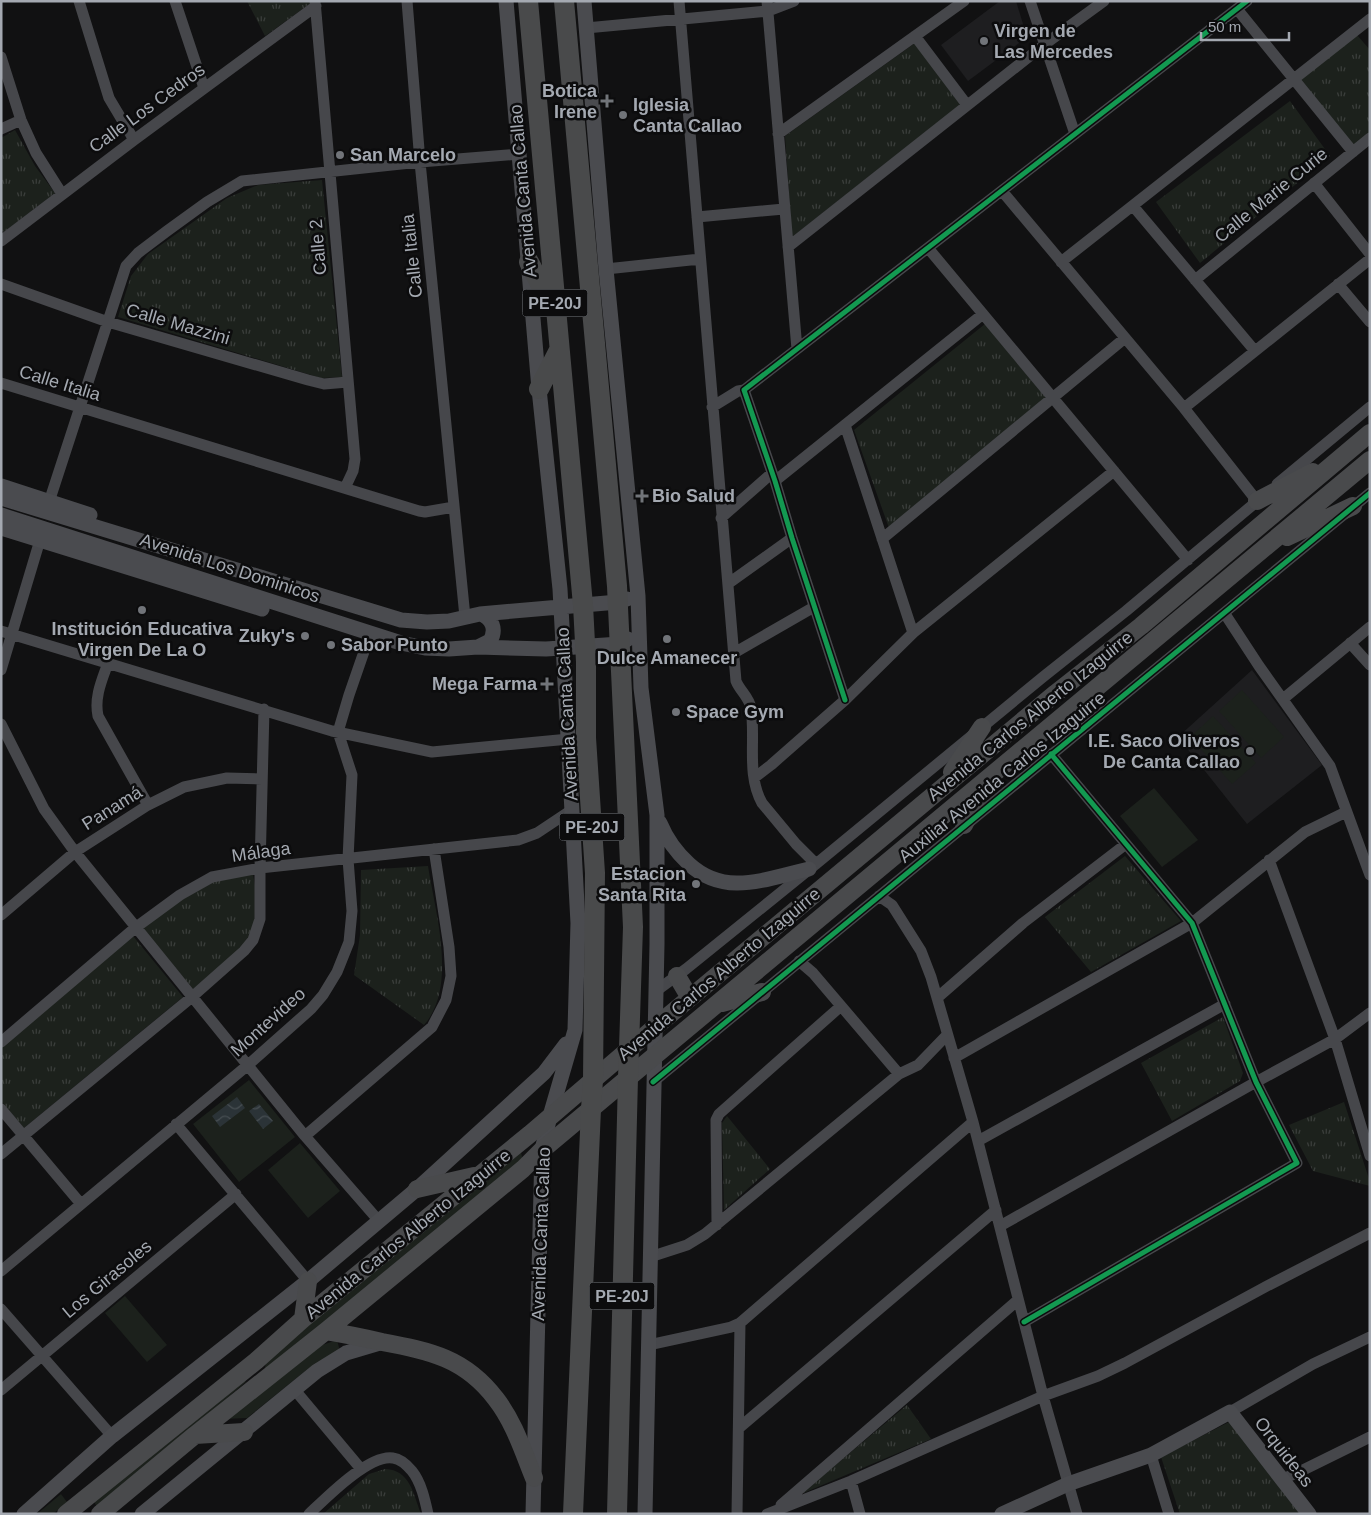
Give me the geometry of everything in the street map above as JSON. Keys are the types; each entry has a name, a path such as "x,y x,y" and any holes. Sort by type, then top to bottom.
{"highway":[{"name":"Avenida Canta Callao","path":"528,1 583,605 586,738 595,873 593,1080 573,1514"},
{"name":"PE-20J","path":"564,1 618,602 633,927 617,1514"},
{"path":"529,262 556,316"},
{"path":"539,389 560,350"}],"main road":[{"name":"Avenida Canta Callao","path":"506,1 539,389 561,606 578,923 575,1030 542,1150 533,1514"},
{"path":"584,1 606,269 638,596 641,688 657,815 656,991 645,1514"},
{"name":"Avenida Carlos Alberto Izaguirre","path":"66,1514 256,1361 303,1319 550,1116 1050,698 1141,626 1370,433"},
{"path":"1257,501 1344,455"},
{"name":"Avenida Carlos Alberto Izaguirre","path":"100,1514 523,1169 542,1150 654,1056 1370,460"},
{"name":"Avenida Los Dominicos","path":"1,486 396,611 440,621"},
{"name":"Avenida Los Dominicos","path":"1,498 395,619 417,622 440,621 472,615 618,602 638,596"},
{"path":"1264,548 1353,506"},
{"name":"Avenida Los Dominicos","path":"1,515 401,643 426,648 585,647 620,644 639,632"},
{"name":"Avenida Los Dominicos","path":"1,528 406,654 418,655 449,649"},
{"path":"472,615 487,618 493,629 490,641 478,647"},
{"path":"1141,626 1152,640"},
{"path":"941,789 982,727"},
{"path":"964,825 987,778"},
{"path":"657,815 666,839 680,856 695,870 714,880 730,883 755,882 813,866"},
{"path":"677,976 690,998"},
{"path":"714,1006 762,992"},
{"name":"Avenida Carlos Alberto Izaguirre","path":"24,1514 112,1436 308,1281 417,1189 544,1073 565,1047 575,1030"},
{"path":"417,1189 477,1175"},
{"path":"303,1319 308,1281"},
{"path":"326,1331 438,1354 475,1376 496,1399 513,1426 534,1478"},
{"path":"142,1514 317,1371 346,1353 383,1342"},
{"path":"256,1361 256,1370 269,1376"},
{"path":"1002,1514 1068,1484 1151,1455 1230,1412"},
{"name":"Orquideas","path":"1230,1412 1309,1514"},
{"path":"195,1435 244,1432"}],"street":[{"path":"79,1 109,98 134,140"},
{"path":"175,1 204,88"},
{"name":"Calle Italia","path":"407,1 420,162 454,507 472,615"},
{"path":"679,1 736,681 750,706 754,778 758,796 813,866"},
{"path":"586,28 680,19 794,1"},
{"path":"778,134 964,1"},
{"path":"1030,1 1075,134"},
{"path":"788,247 1045,44 1104,1"},
{"path":"712,407 738,391 744,390 1247,1"},
{"name":"Calle Los Cedros","path":"1,241 315,4"},
{"name":"Calle 2","path":"315,4 355,459 346,488"},
{"path":"767,6 797,349"},
{"path":"1237,9 1353,152"},
{"path":"1061,262 1370,19"},
{"path":"915,36 967,105"},
{"path":"1,57 21,120 36,154 62,194"},
{"path":"1,129 21,120"},
{"name":"Calle Marie Curie","path":"1195,280 1370,138"},
{"path":"49,502 126,266 138,253 207,202 242,181 420,162 520,154"},
{"path":"1314,183 1370,254"},
{"path":"1002,191 1184,408 1257,501"},
{"path":"1132,206 1255,351"},
{"path":"697,218 784,209"},
{"path":"928,248 1188,560"},
{"path":"606,269 700,259"},
{"path":"1184,408 1370,259"},
{"name":"Calle Mazzini","path":"1,284 108,322 308,380 324,384 348,382"},
{"path":"1338,284 1370,322"},
{"path":"721,518 845,425 983,314"},
{"path":"882,539 1125,338"},
{"name":"Calle Italia","path":"1,383 418,511 425,512 454,507"},
{"path":"744,390 774,477 845,700"},
{"path":"656,991 813,866 1188,560 1370,407"},
{"path":"845,425 913,633"},
{"path":"754,778 845,700 913,633 1114,470"},
{"name":"Auxiliar Avenida Carlos Izaguirre","path":"653,1082 1370,493"},
{"path":"729,583 792,538"},
{"path":"1,670 6,632 40,540"},
{"path":"734,653 814,607"},
{"path":"1225,614 1259,666 1330,766 1370,875"},
{"path":"1283,699 1370,627"},
{"path":"6,632 338,732 432,752 569,739"},
{"path":"338,732 348,695 367,643"},
{"path":"1350,643 1370,665"},
{"path":"108,663 98,691 96,708 98,716 148,805"},
{"path":"1,1154 192,997 244,951 253,940 260,919 264,709"},
{"path":"1,724 44,810 75,852 305,1136 379,1221"},
{"name":"Montevideo","path":"1,1271 248,1065 323,995 337,972 349,942 352,911 348,859 352,775 338,732"},
{"path":"1024,1322 1297,1163 1256,1082 1192,923 1051,754"},
{"name":"Panamá","path":"1,915 75,852 148,805 184,787 227,778 262,779"},
{"name":"Málaga","path":"1,1042 136,928 180,895 212,877 260,868 518,840 537,833 573,809"},
{"path":"954,1058 1192,923 1304,832 1346,812"},
{"path":"937,998 1023,923 1126,844"},
{"path":"305,1136 432,1027 446,1000 451,976 449,947 434,849"},
{"path":"1269,860 1335,1039 1370,1156"},
{"path":"879,896 892,905 921,951 937,998 973,1122 1043,1396 1077,1514"},
{"path":"799,962 812,973 899,1074"},
{"path":"978,1141 1225,1004"},
{"path":"717,1225 716,1120 719,1114 841,1006"},
{"path":"1000,1226 1335,1039 1370,1013"},
{"path":"650,1257 687,1245 717,1225 899,1074 918,1065 947,1035"},
{"path":"1,1109 81,1204"},
{"path":"648,1345 731,1327 740,1323 973,1122"},
{"path":"176,1124 308,1281"},
{"name":"Los Girasoles","path":"1,1390 236,1194"},
{"path":"739,1428 996,1210"},
{"path":"770,1512 850,1481 1043,1396 1098,1376 1126,1363 1267,1286 1370,1233"},
{"path":"770,1512 1018,1300"},
{"path":"1,1309 112,1436"},
{"path":"737,1514 740,1323"},
{"path":"1230,1412 1313,1364 1370,1338"},
{"path":"294,1390 361,1469"},
{"path":"1282,1479 1370,1438"},
{"path":"1151,1455 1169,1514"},
{"path":"309,1514 361,1469 381,1459 393,1458 402,1462 413,1472 424,1497 428,1514"},
{"path":"850,1481 860,1514"}],"shaded area":[{"name":"Virgen de Las Mercedes","path":"1000,1 1016,1 1027,37 968,81 941,45"},
{"name":"I.E. Saco Oliveros De Canta Callao","path":"1252,670 1322,765 1247,824 1178,737"}],"green space":[{"path":"247,1 311,1 311,3 265,36"},
{"path":"1357,35 1370,50 1370,135 1355,147 1300,80"},
{"path":"915,43 961,104 792,237 785,136"},
{"path":"1290,101 1330,156 1200,263 1156,202"},
{"path":"15,130 35,166 55,193 4,232 1,229 1,138"},
{"path":"322,180 342,377 321,378 118,317 131,276 148,254 227,198 258,185"},
{"path":"985,324 1046,397 889,528 854,430"},
{"path":"1242,690 1284,737 1261,758 1219,711"},
{"path":"1213,716 1256,763 1232,784 1190,737"},
{"path":"1154,788 1198,840 1162,867 1120,816"},
{"path":"1125,856 1181,921 1091,972 1045,917"},
{"path":"428,866 439,926 442,970 440,990 434,1009 424,1025 354,975 360,935 361,870"},
{"path":"253,874 257,917 249,940 223,967 193,989 143,929 170,907 213,881"},
{"path":"133,936 183,997 24,1128 1,1101 1,1046"},
{"path":"1223,1017 1243,1073 1240,1081 1172,1121 1141,1063"},
{"path":"249,1080 295,1137 239,1182 193,1124"},
{"path":"1344,1102 1370,1186 1313,1171 1289,1125"},
{"path":"727,1116 770,1169 724,1210 722,1123"},
{"path":"300,1143 340,1191 308,1218 268,1170"},
{"path":"520,1149 523,1160 271,1371 265,1368 266,1361"},
{"path":"125,1296 167,1345 147,1362 105,1313"},
{"path":"337,1340 340,1351 309,1368 247,1418 223,1419 304,1351"},
{"path":"241,1377 246,1382 97,1507 93,1500"},
{"path":"907,1405 931,1439 801,1494"},
{"path":"1231,1421 1303,1514 1180,1514 1161,1457"},
{"path":"385,1469 393,1470 405,1478 413,1491 421,1514 323,1514 369,1474"},
{"path":"61,1494 67,1502 53,1514 37,1514"}],"water":[{"path":"237,1097 245,1108 220,1127 212,1116"},
{"path":"259,1104 273,1121 263,1129 249,1111"}],"cycle path":[{"path":"845,700 744,390 1247,1"},
{"path":"653,1082 1370,493"},
{"path":"1024,1322 1297,1163 1256,1082 1192,923 1051,754"}],"place":[{"name":"Virgen de Las Mercedes","path":"984,41"},
{"name":"Botica Irene","path":"607,101"},
{"name":"Iglesia Canta Callao","path":"623,115"},
{"name":"San Marcelo","path":"340,155"},
{"name":"Bio Salud","path":"642,496"},
{"name":"Institución Educativa Virgen De La O","path":"142,610"},
{"name":"Zuky's","path":"305,636"},
{"name":"Dulce Amanecer","path":"667,639"},
{"name":"Sabor Punto","path":"331,645"},
{"name":"Mega Farma","path":"547,684"},
{"name":"Space Gym","path":"676,712"},
{"name":"I.E. Saco Oliveros De Canta Callao","path":"1250,751"},
{"name":"Estacion Santa Rita","path":"696,884"}]}
